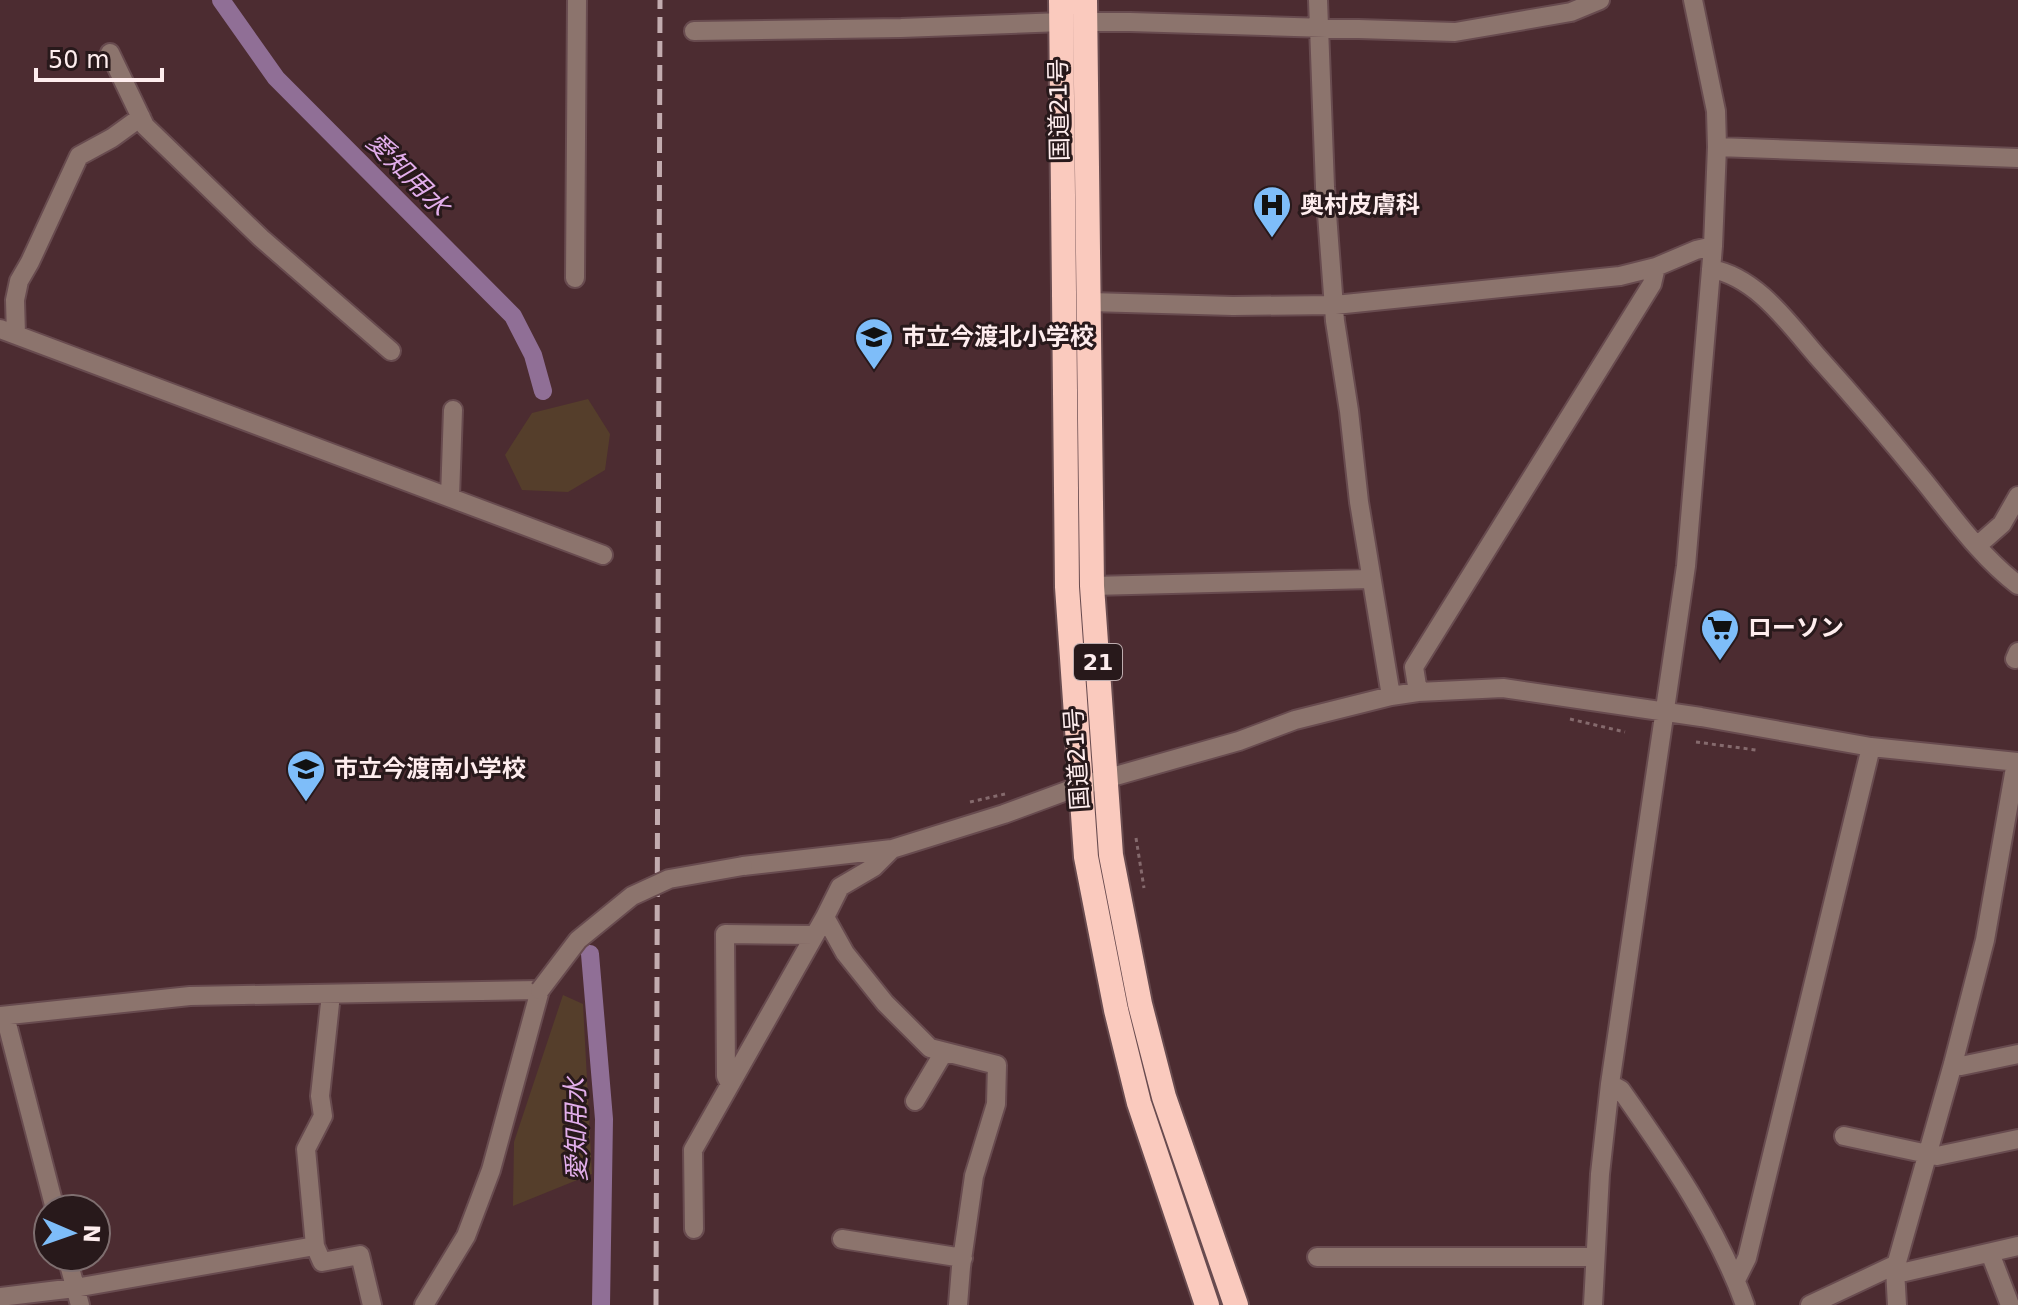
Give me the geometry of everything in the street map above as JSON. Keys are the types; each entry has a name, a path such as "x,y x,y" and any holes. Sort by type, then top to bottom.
{"highway":[{"name":"国道21号","path":"1073,11 1090,302 1092,586 1111,855 1140,1004 1164,1097 1236,1305"},
{"name":"国道21号","path":"1073,11 1067,587 1086,857 1116,1010 1139,1103 1207,1305"}],"street":[{"path":"575,278 577,0"},
{"path":"1318,0 1325,187 1335,321 1359,502 1391,696"},
{"path":"694,31 901,28 1073,11 1130,22 1455,32 1571,12 1600,0"},
{"path":"1593,1305 1600,1174 1610,1084 1686,566 1713,246 1716,111 1693,0"},
{"path":"110,53 145,126 261,238 391,351"},
{"path":"141,117 79,156 19,281 8,332 603,555"},
{"path":"1717,147 2018,158"},
{"path":"1090,302 1335,305 1620,276 1656,267 1713,246"},
{"path":"1418,692 1414,667 1652,284 1656,267"},
{"path":"1711,269 1737,277 1771,305 1876,422 1977,546 2018,585"},
{"path":"450,497 453,410"},
{"path":"1977,546 2002,524 2018,496"},
{"path":"1092,586 1371,579"},
{"path":"424,1305 466,1236 491,1170 540,990 578,940 632,896 669,879 743,866 892,849 1004,814 1080,786 1239,741 1295,720 1391,696 1503,688 1871,747 2017,762 1985,940 1896,1267 1897,1305"},
{"path":"1736,1280 1747,1258 1871,747"},
{"path":"694,1229 693,1150 840,887 874,867 892,849"},
{"path":"825,917 845,953 885,1003 930,1048 997,1065 996,1104 974,1176 958,1305"},
{"path":"730,1084 726,1076 725,934 814,935"},
{"path":"51,1193 3,1016 190,996 540,990"},
{"path":"331,994 320,1096 323,1116 306,1149 315,1246 322,1262 360,1255 372,1305"},
{"path":"915,1101 944,1052"},
{"path":"1953,1064 1961,1066 2018,1054"},
{"path":"1610,1084 1621,1090 1696,1200 1732,1269 1745,1305"},
{"path":"1844,1136 1937,1156 2018,1139"},
{"path":"842,1239 963,1258"},
{"path":"0,1297 77,1297 315,1246"},
{"path":"1896,1267 1905,1272 2018,1246"},
{"path":"1990,1253 2010,1305"},
{"path":"1317,1257 1595,1257"},
{"path":"1810,1305 1896,1267"},
{"path":"71,1273 77,1297"}],"path":[{"path":"1570,719 1625,732"},
{"path":"1696,742 1756,750"},
{"path":"970,802 1008,793"},
{"path":"1136,838 1144,888"}],"shaded area":[{"path":"588,399 610,434 605,470 568,492 522,490 505,455 532,413"},
{"path":"563,995 583,1004 592,1174 513,1206 514,1142"}],"waterway":[{"name":"愛知用水","path":"221,0 276,78 513,316 533,355 543,391"},
{"name":"愛知用水","path":"590,954 604,1119 601,1305"}],"railway":[{"path":"656,1305 660,0"}],"place":[{"name":"奥村皮膚科","path":"1272,239"},
{"name":"市立今渡北小学校","path":"874,371"},
{"name":"ローソン","path":"1720,662"},
{"name":"市立今渡南小学校","path":"306,803"}]}
